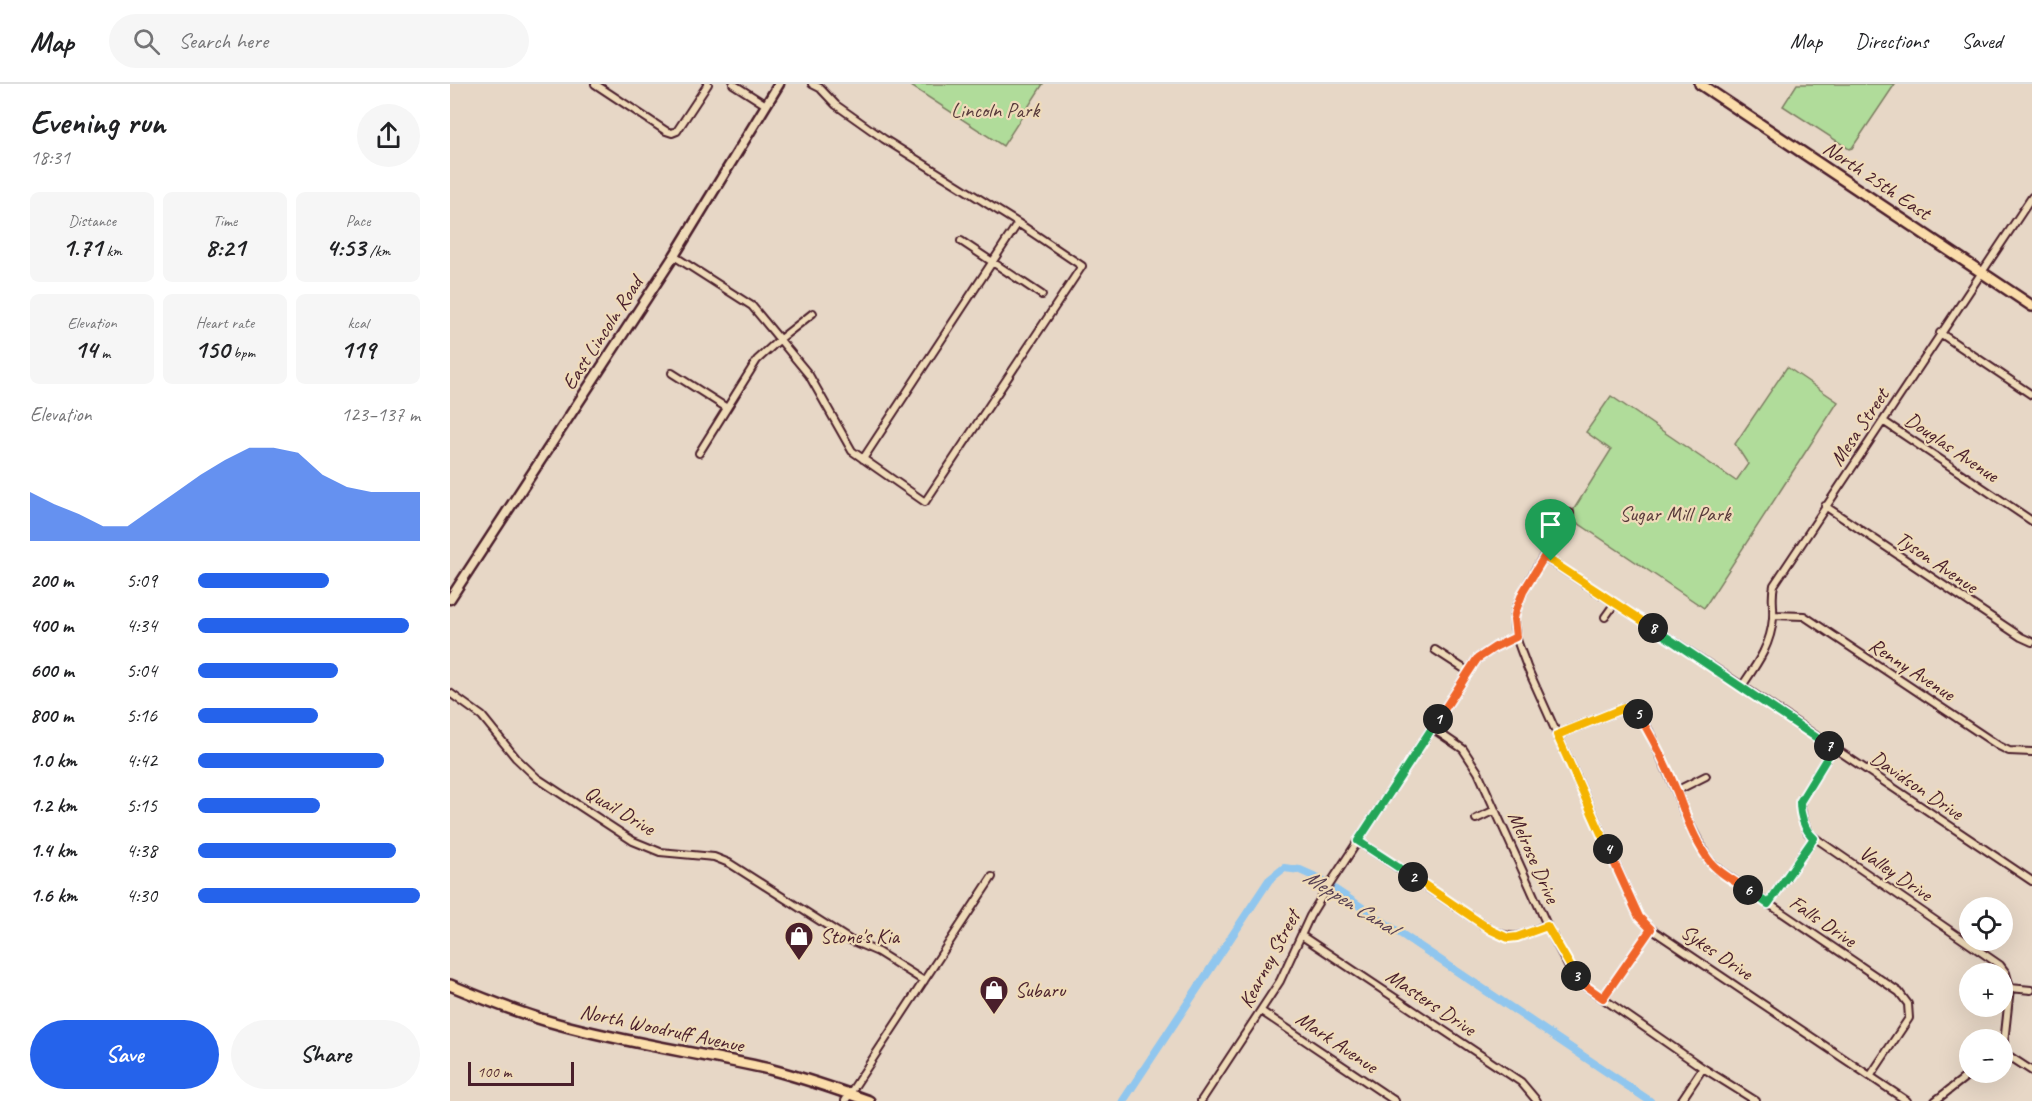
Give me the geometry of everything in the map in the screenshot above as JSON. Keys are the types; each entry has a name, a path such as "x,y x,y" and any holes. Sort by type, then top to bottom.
{"main road":[{"name":"East Lincoln Road","path":"450,599 674,256 778,84"},
{"name":"North 25th East","path":"1700,84 2032,306"},
{"name":"North Woodruff Avenue","path":"450,985 508,1009 559,1024 626,1041 770,1070 805,1079 847,1097 869,1101"}],"street":[{"path":"595,84 605,87 672,133 676,131 708,84"},
{"path":"733,84 766,105"},
{"path":"674,256 752,306 809,375 852,451 925,502 1082,266 884,139 836,105 820,88 812,84"},
{"name":"Mesa Street","path":"1743,686 1763,655 1770,638 1773,615 1771,594 1774,585 2032,197"},
{"path":"863,459 1018,223"},
{"path":"961,241 1042,295"},
{"path":"699,453 757,360 813,313"},
{"path":"1940,333 2032,395"},
{"path":"672,373 727,408"},
{"name":"Douglas Avenue","path":"1883,421 2032,521"},
{"name":"Tyson Avenue","path":"1825,506 2021,638 2032,642"},
{"name":"Sykes Drive","path":"1570,513 1523,592 1514,619 1516,637 1527,667 1639,917 1651,929 1907,1101"},
{"name":"Davidson Drive","path":"1544,557 1743,686 2032,881"},
{"path":"1605,617 1615,603"},
{"name":"Renny Avenue","path":"1773,615 1804,616 1999,746 2009,751 2032,752"},
{"name":"Kearney Street","path":"1202,1101 1280,981 1310,916 1333,878 1468,672 1477,659 1516,637"},
{"path":"1435,650 1468,672"},
{"name":"Quail Drive","path":"450,693 482,716 516,758 537,778 633,841 660,852 714,857 729,863 850,940 878,952 924,981"},
{"name":"Falls Drive","path":"1557,735 1624,708 1632,709 1649,732 1685,815 1708,859 1719,870 1899,992 1908,1004 1909,1018 1871,1075"},
{"name":"Melrose Drive","path":"1432,728 1463,749 1478,771 1547,926 1568,966 1580,982 1755,1101"},
{"path":"1768,904 1814,838 1805,826 1800,802 1833,748"},
{"path":"1676,791 1706,776"},
{"path":"1476,819 1495,810"},
{"name":"Valley Drive","path":"1814,838 1997,963"},
{"path":"1358,841 1491,930 1508,938 1547,926"},
{"path":"847,1097 992,877"},
{"path":"1603,998 1651,929"},
{"name":"Masters Drive","path":"1302,936 1521,1082 1537,1101"},
{"path":"2013,988 2031,990"},
{"name":"Mark Avenue","path":"1261,1011 1395,1101"},
{"path":"2013,1059 2032,1071"},
{"path":"1681,1101 1704,1068"},
{"path":"1935,1101 1959,1082"}],"green space":[{"name":"Lincoln Park","path":"908,84 1043,84 1003,146"},
{"path":"1797,84 1895,84 1852,148 1849,149 1783,106"},
{"name":"Sugar Mill Park","path":"1787,367 1838,402 1704,608 1575,521 1574,509 1611,450 1586,432 1611,396 1736,481 1748,464 1735,444"}],"waterway":[{"name":"Meppen Canal","path":"1123,1101 1269,880 1284,868 1300,870 1318,878 1650,1101"}],"place":[{"name":"Stone's Kia","path":"799,962"},
{"name":"Subaru","path":"994,1016"}],"route":[{"path":"1544,557 1551,561 1743,686 1833,748 1800,802 1808,833 1814,838 1768,904 1719,870 1708,859 1685,815 1649,732 1637,713 1632,709 1624,708 1557,735 1629,897 1639,917 1651,929 1603,998 1580,982 1568,966 1547,926 1508,938 1491,930 1358,841 1477,659 1516,637 1514,619 1523,592 1544,557"}]}
